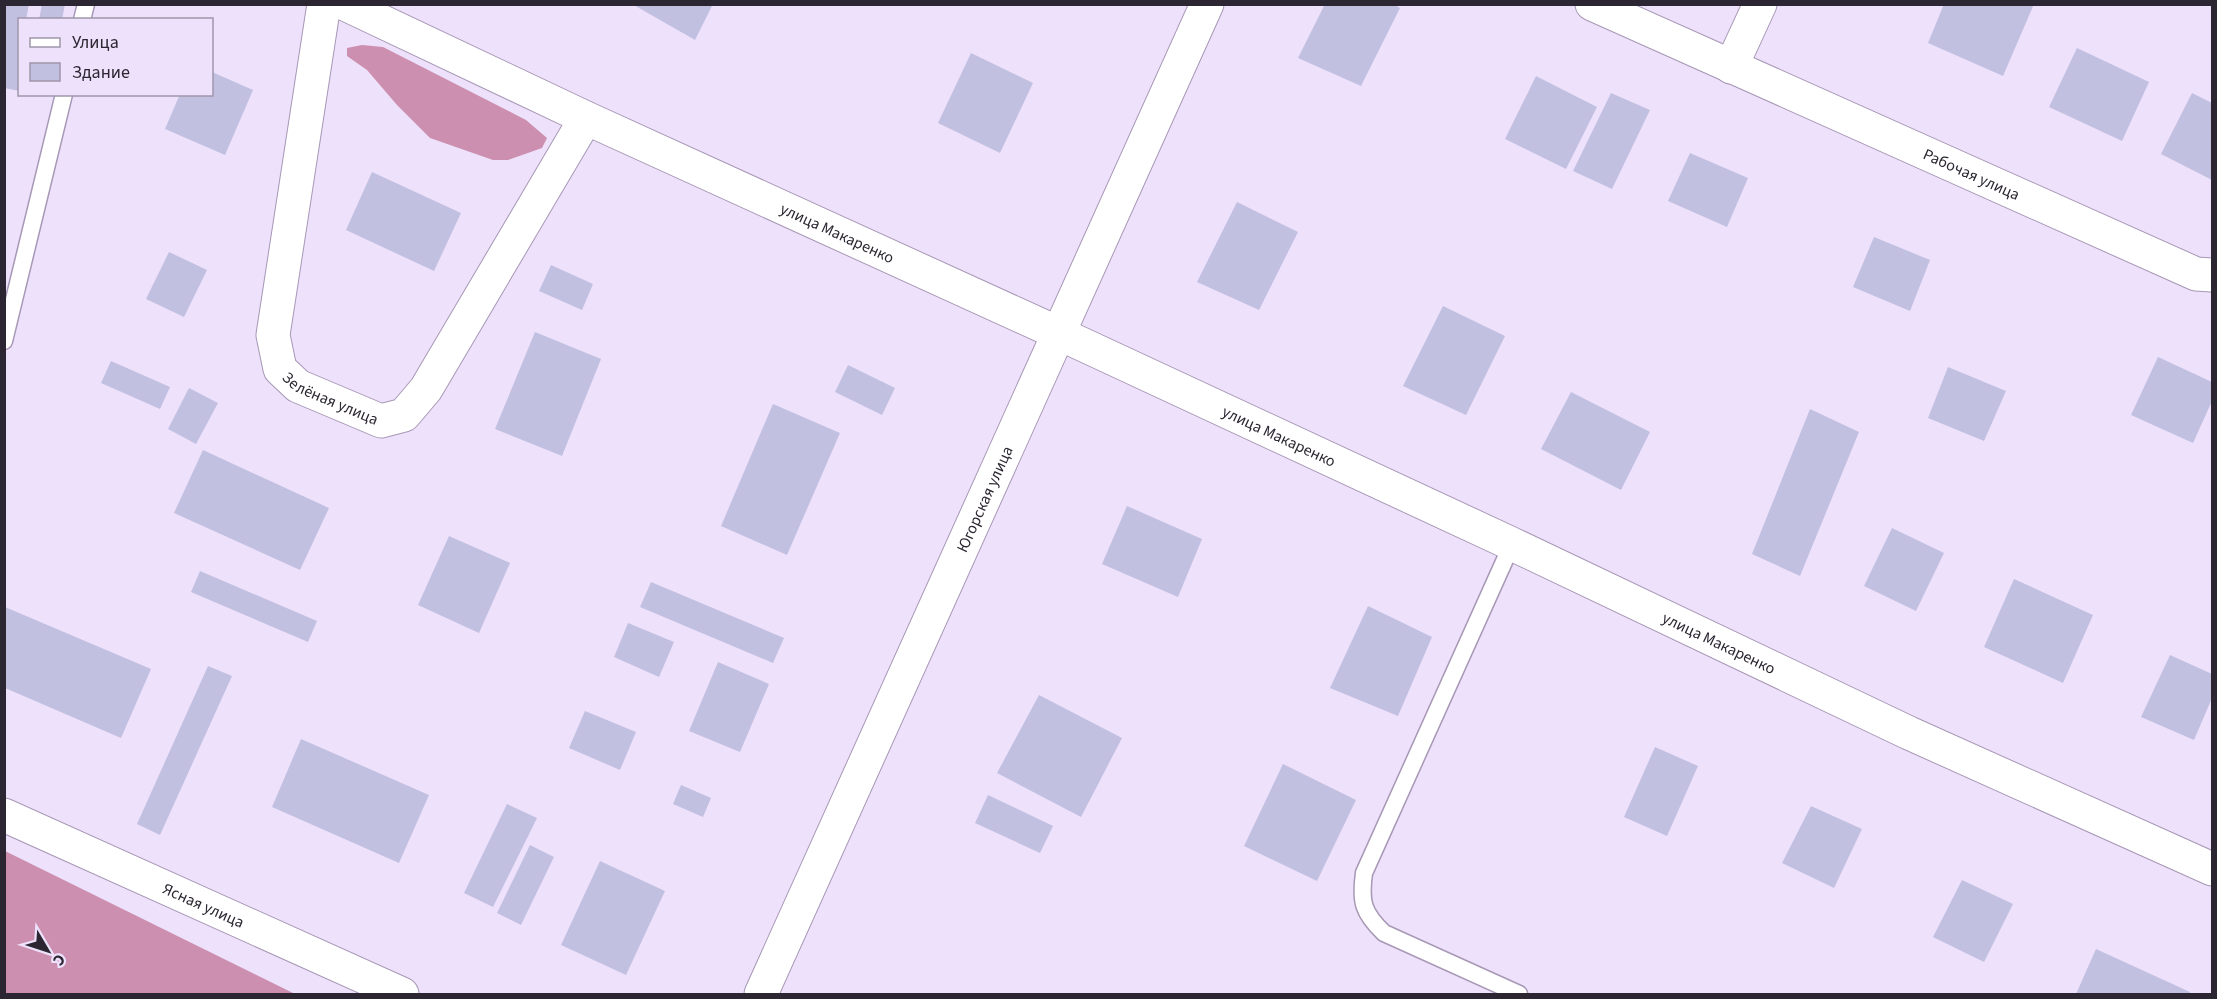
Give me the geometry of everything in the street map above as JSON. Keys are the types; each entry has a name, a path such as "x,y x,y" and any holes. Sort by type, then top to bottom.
{"street":[{"name":"Зелёная улица","path":"324,4 273,335 280,369 298,386 381,421 404,415 426,389 586,118"},
{"name":"улица Макаренко","path":"345,4 586,118 1058,333 1512,544 1909,733 2212,870"},
{"name":"Югорская улица","path":"761,994 1207,4"},
{"name":"Рабочая улица","path":"1592,4 2196,274 2212,275"},
{"path":"1731,67 1760,4"},
{"name":"Ясная улица","path":"4,814 402,994"}],"lane":[{"path":"4,341 64,96"},
{"path":"1512,544 1364,873 1361,895 1369,918 1384,933 1519,994"}],"shaded area":[{"path":"362,45 383,47 526,120 547,138 542,148 508,160 493,160 430,138 367,70 347,56 347,48"},
{"path":"5,851 295,994 5,994"}],"building":[{"path":"4,4 29,4 26,18 18,18 18,91 4,88"},
{"path":"42,4 65,4 62,18 39,18"},
{"path":"632,4 713,4 695,40"},
{"path":"1325,4 1393,4 1400,8 1361,86 1298,58"},
{"path":"1944,4 2034,4 2003,76 1928,43"},
{"path":"2077,48 2149,82 2122,141 2049,107"},
{"path":"971,53 1033,83 1000,153 938,123"},
{"path":"213,72 253,90 225,155 165,129 179,96 213,96"},
{"path":"1536,76 1597,107 1566,169 1505,139"},
{"path":"1611,93 1650,110 1612,189 1573,171"},
{"path":"2192,93 2212,103 2212,180 2161,154"},
{"path":"1690,153 1748,178 1727,227 1668,201"},
{"path":"372,172 461,213 434,271 346,230"},
{"path":"1237,202 1298,232 1259,310 1197,282"},
{"path":"1874,237 1930,260 1910,311 1853,287"},
{"path":"169,252 207,270 184,317 146,299"},
{"path":"551,265 593,284 582,310 539,291"},
{"path":"1443,306 1505,336 1466,415 1403,386"},
{"path":"535,332 601,359 562,456 495,429"},
{"path":"2158,357 2212,382 2212,401 2193,443 2131,415"},
{"path":"111,361 170,387 160,409 101,383"},
{"path":"848,365 895,388 882,415 835,392"},
{"path":"1948,367 2006,391 1984,441 1928,418"},
{"path":"189,388 218,403 196,444 168,429"},
{"path":"1571,392 1650,432 1621,490 1541,449"},
{"path":"773,404 840,433 787,555 721,526"},
{"path":"1810,409 1859,432 1800,576 1752,554"},
{"path":"203,450 329,508 300,570 174,513"},
{"path":"1127,506 1202,539 1178,597 1102,564"},
{"path":"1892,528 1944,553 1916,611 1864,586"},
{"path":"449,536 510,563 479,633 418,605"},
{"path":"200,571 317,621 308,642 191,592"},
{"path":"2014,579 2093,615 2063,683 1984,647"},
{"path":"651,582 784,638 773,663 640,607"},
{"path":"1368,606 1432,637 1398,716 1330,688"},
{"path":"5,607 151,669 121,738 5,688"},
{"path":"628,623 674,642 659,677 614,657"},
{"path":"2170,655 2212,674 2212,698 2194,740 2141,717"},
{"path":"718,662 769,684 740,752 689,731"},
{"path":"208,666 232,676 160,835 137,824"},
{"path":"1039,695 1122,738 1081,817 997,773"},
{"path":"585,711 636,732 620,770 569,748"},
{"path":"301,739 429,795 399,863 272,807"},
{"path":"1655,747 1698,766 1667,836 1624,817"},
{"path":"1283,764 1356,800 1317,881 1244,846"},
{"path":"681,785 711,798 703,817 673,804"},
{"path":"988,795 1053,826 1040,853 975,823"},
{"path":"507,804 537,818 493,907 464,893"},
{"path":"1811,806 1862,829 1834,888 1782,863"},
{"path":"530,845 554,857 521,925 497,913"},
{"path":"600,861 665,891 626,975 561,945"},
{"path":"1962,880 2013,904 1984,962 1933,937"},
{"path":"2096,949 2190,992 2189,994 2076,994"}]}
